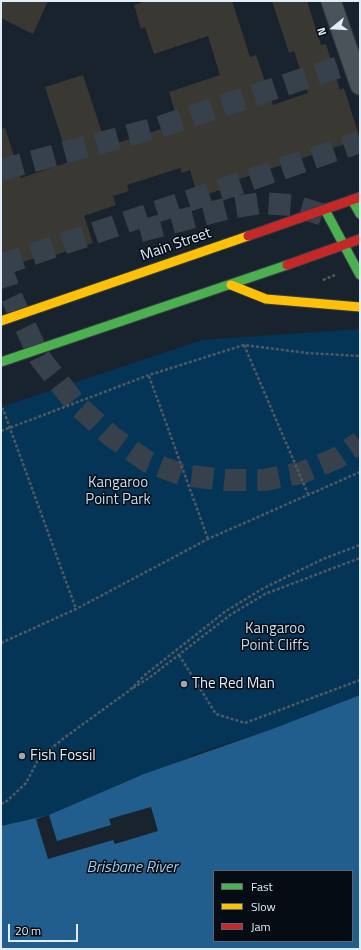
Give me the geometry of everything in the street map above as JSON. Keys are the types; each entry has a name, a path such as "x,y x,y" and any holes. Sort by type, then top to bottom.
{"main road":[{"name":"Main Street","path":"1,321 356,199"},
{"path":"356,199 360,214"},
{"path":"325,210 360,275"},
{"path":"1,362 231,285 360,239"},
{"path":"231,285 266,299 360,307"}],"street":[{"path":"332,1 360,85"}],"path":[{"path":"244,344 308,494"},
{"path":"1,431 149,375 244,344 307,353 360,356"},
{"path":"149,375 208,539"},
{"path":"1,410 3,409 76,609"},
{"path":"1,643 76,609 208,539 360,472"},
{"path":"130,690 146,674 226,611 262,589 323,559 360,545"},
{"path":"1,804 7,801 26,783 39,758 64,738 149,678 230,614 265,594 360,558"},
{"path":"179,654 216,714 245,723 360,680"}],"green space":[{"path":"360,329 360,695 275,728 201,752 49,815 1,826 1,407 202,340"}],"water":[{"name":"Brisbane River","path":"360,695 360,949 1,949 1,826 49,815 144,774 275,728"}],"pier":[{"path":"151,807 158,831 115,844 113,840 48,859 36,819 49,815 57,841 111,825 109,819"}],"building":[{"path":"1,1 48,1 33,34 1,18"},
{"path":"146,1 232,1 250,57 256,55 273,105 308,93 294,51 289,53 272,1 307,1 321,45 326,44 340,90 344,88 360,139 234,181 236,185 198,197 190,170 182,173 180,168 127,185 129,191 113,196 116,205 84,216 93,243 55,255 54,252 1,269 1,129 5,128 21,178 69,162 45,87 83,75 105,142 112,139 114,144 174,125 173,121 177,119 169,92 220,75 208,36 154,54 145,27 141,29 134,5"}],"tunnel":[{"path":"1,170 156,128 360,60"},
{"path":"1,265 360,142"},
{"path":"140,231 229,208 262,203 292,205 327,216"},
{"path":"1,266 11,296 40,358 76,404 111,436 148,462 183,475 225,480 264,480 301,473 337,458 360,442"}],"traffic: fast":[{"path":"352,200 360,214"},
{"path":"325,210 360,275"},
{"path":"1,362 287,265"}],"traffic: slow":[{"path":"1,321 248,236"},
{"path":"231,285 266,299 360,307"}],"traffic: jam":[{"path":"248,236 360,197"},
{"path":"287,265 360,239"}],"place":[{"name":"The Red Man","path":"184,684"},
{"name":"Fish Fossil","path":"22,756"}],"park label":[{"name":"Kangaroo Point Park","path":"118,492"},
{"name":"Kangaroo Point Cliffs","path":"275,638"}]}
